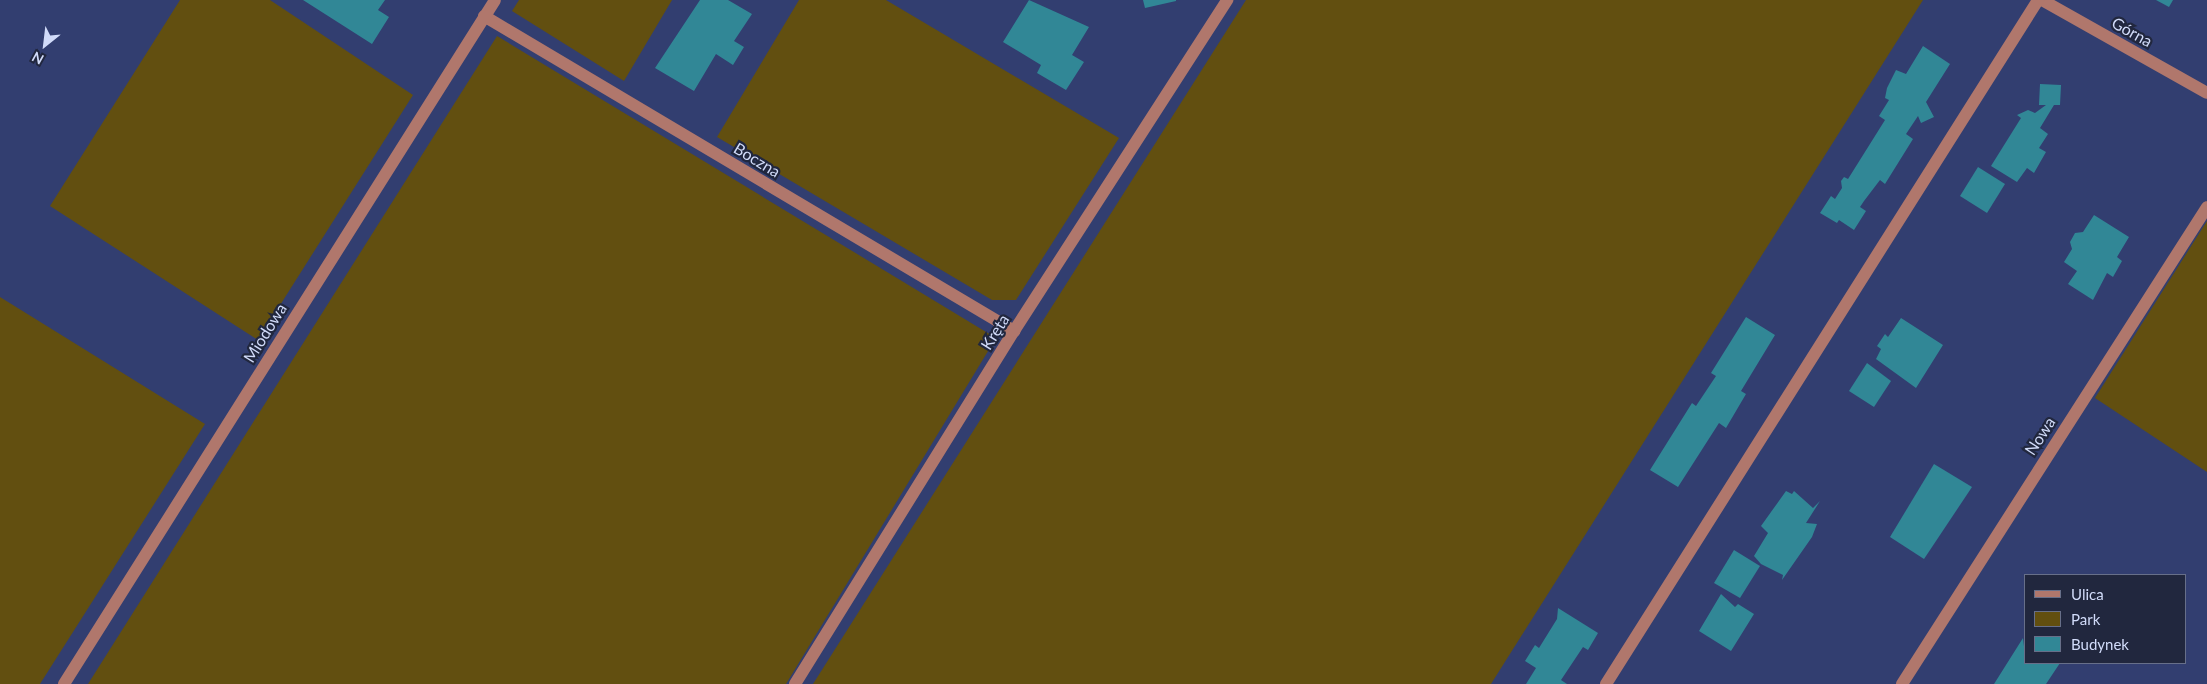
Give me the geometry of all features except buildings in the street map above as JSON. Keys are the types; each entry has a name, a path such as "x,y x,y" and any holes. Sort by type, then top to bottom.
{"street":[{"name":"Miodowa","path":"64,684 494,0"},
{"name":"Kręta","path":"794,684 1014,331 1227,0"},
{"path":"1606,684 2038,0"},
{"name":"Górna","path":"2042,0 2207,93"},
{"name":"Boczna","path":"484,16 1014,331"},
{"name":"Nowa","path":"1902,684 2207,207"}],"green space":[{"path":"180,0 270,0 413,95 258,340 50,206"},
{"path":"519,0 672,0 624,81 512,11"},
{"path":"799,0 886,0 1119,138 1016,300 992,300 717,137"},
{"path":"1246,0 1923,0 1491,684 813,684"},
{"path":"497,36 996,338 786,684 88,684"},
{"path":"2207,221 2207,472 2095,398"},
{"path":"0,297 205,424 40,684 0,684"}]}
